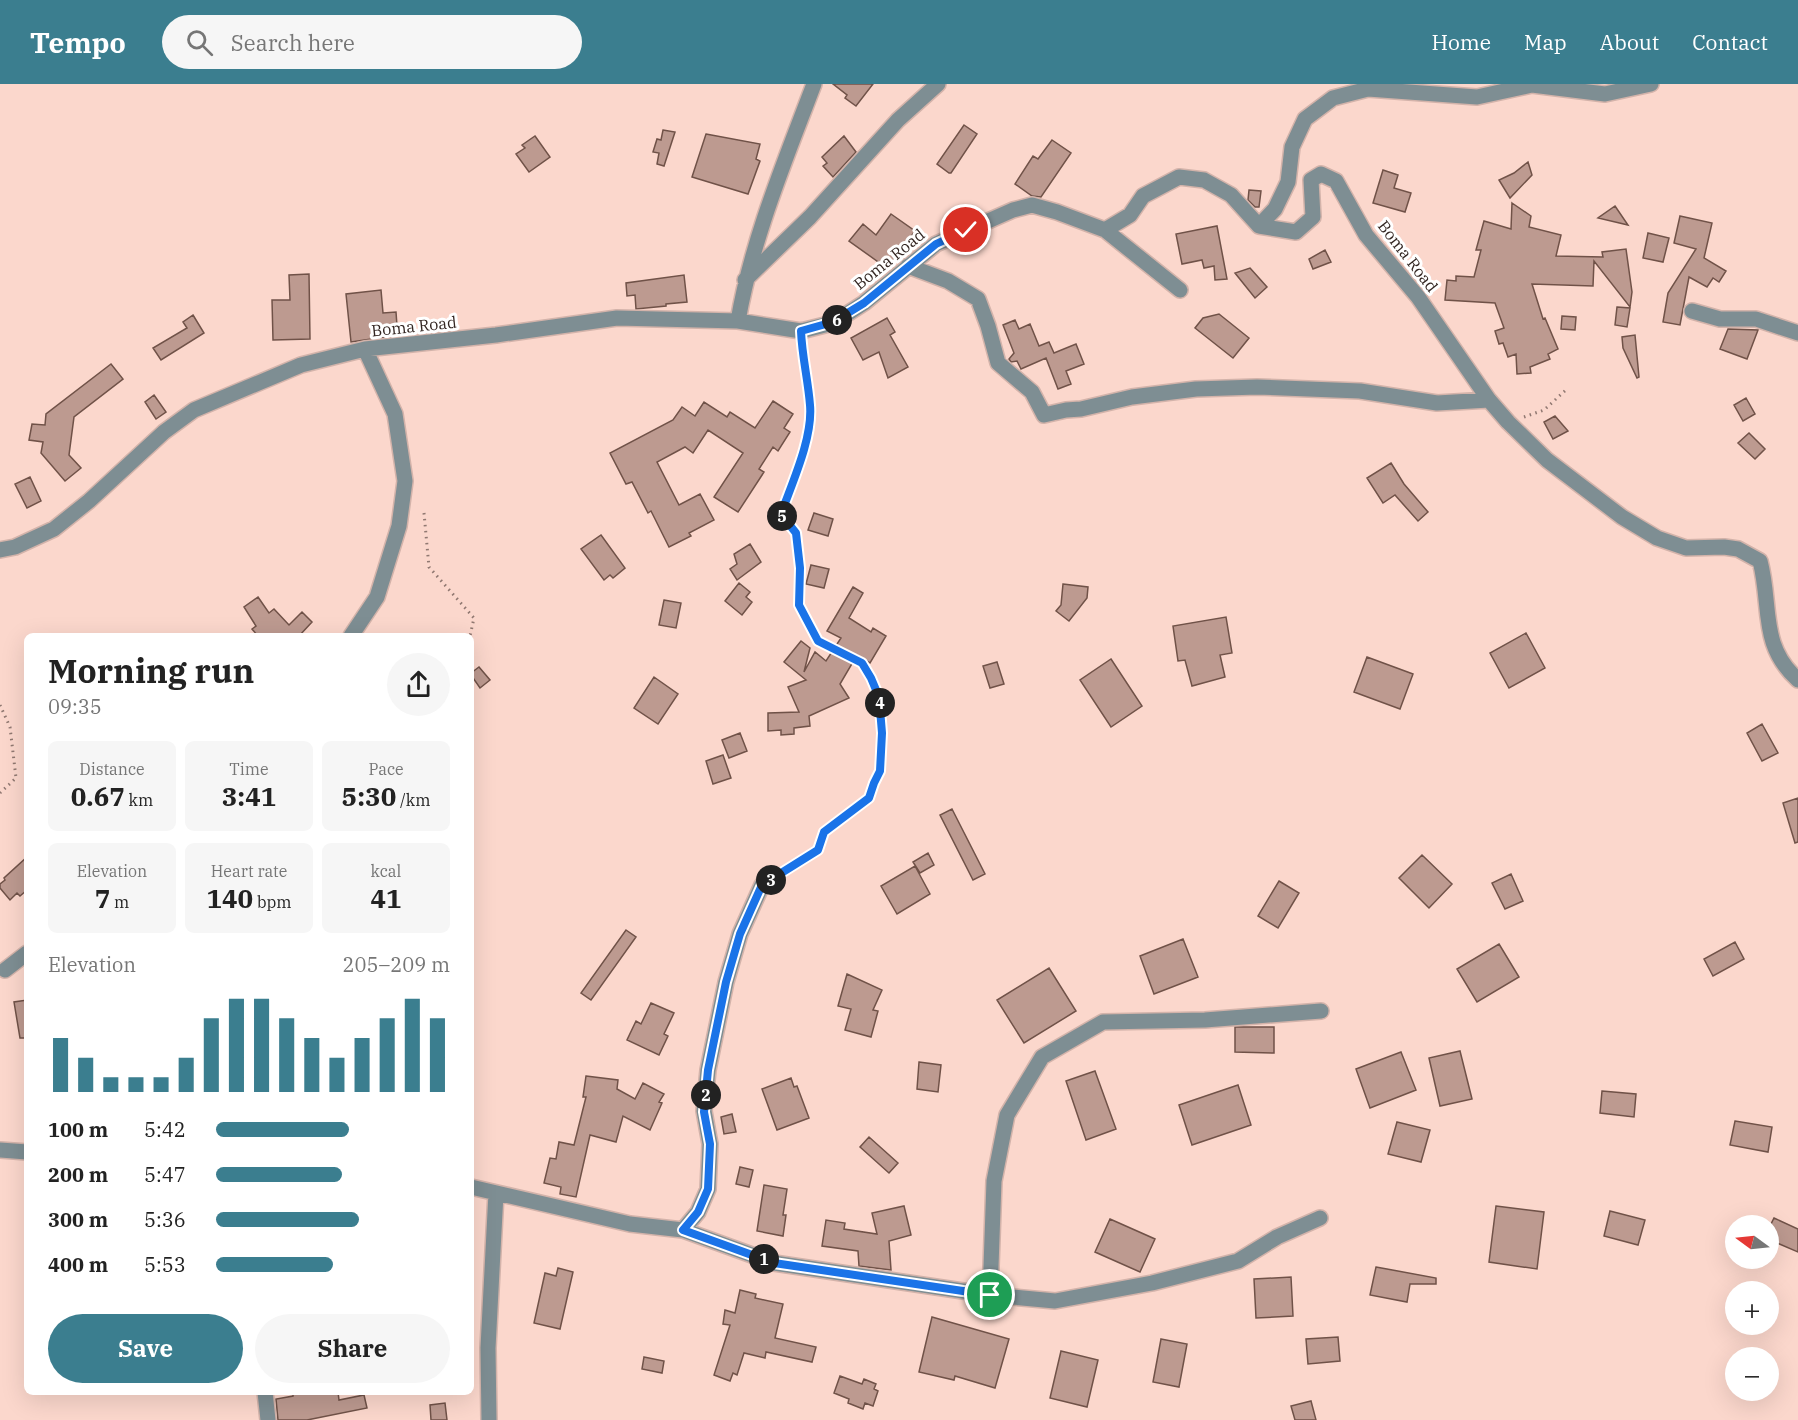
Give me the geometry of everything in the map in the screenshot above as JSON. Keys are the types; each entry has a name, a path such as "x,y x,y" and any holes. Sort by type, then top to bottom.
{"street":[{"path":"738,321 745,280 782,169 814,84"},
{"path":"745,280 810,217 898,120 938,84"},
{"path":"1105,230 1130,214 1143,196 1179,177 1204,180 1231,195 1259,226 1275,210 1288,182 1292,147 1305,119 1333,98 1368,89 1477,97 1532,85 1605,94 1651,84"},
{"name":"Boma Road","path":"1259,226 1296,232 1313,217 1311,180 1321,174 1336,181 1366,235 1418,297 1489,400 1547,460 1622,517 1657,538 1686,548 1738,549 1760,561 1765,578 1766,609 1773,643 1779,659 1798,680"},
{"name":"Boma Road","path":"0,550 15,547 54,529 89,501 164,432 194,410 301,365 365,349 496,335 617,318 738,321 801,331 833,322 864,303 936,244 1013,210 1032,205 1105,230 1180,290"},
{"path":"908,266 948,281 978,299 998,363 1032,392 1044,415 1132,397 1196,389 1257,387 1360,391 1437,403 1489,400"},
{"path":"1692,311 1720,319 1756,319 1798,333"},
{"path":"353,633 377,597 399,526 405,481 395,414 365,349"},
{"path":"683,1230 698,1212 708,1189 710,1144 704,1112 708,1070 726,982 740,934 762,885"},
{"path":"5,970 24,955"},
{"path":"990,1295 994,1181 1007,1115 1042,1057 1103,1022 1206,1020 1321,1011"},
{"path":"0,1150 24,1152"},
{"path":"474,1188 630,1224 683,1230 774,1263 990,1295 1055,1301 1152,1283 1238,1261 1277,1238 1320,1218"},
{"path":"489,1420 488,1348 496,1193"},
{"path":"264,1395 268,1420"}],"path":[{"path":"762,885 818,850 824,832 869,798 880,771 882,733 879,697 862,663 818,641 799,605 800,568 796,533 781,514 806,446 811,407 801,353 801,331"},
{"path":"1508,422 1544,410 1567,389"},
{"path":"424,513 429,567 474,618 471,633"},
{"path":"0,705 10,727 16,778 0,793"}],"building":[{"path":"833,84 873,84 856,106 845,98 847,95"},
{"path":"964,125 977,134 949,173 937,164"},
{"path":"663,130 675,132 664,166 657,164 659,153 653,152 657,139 661,140"},
{"path":"706,134 760,144 756,159 760,161 748,194 692,177"},
{"path":"535,136 550,157 529,172 516,154 525,148 522,145"},
{"path":"844,136 856,152 833,177 823,166 827,163 822,157"},
{"path":"1052,140 1071,153 1041,197 1032,196 1015,184 1033,156 1038,159"},
{"path":"1528,162 1532,175 1510,198 1499,180 1514,173"},
{"path":"1383,170 1398,175 1394,188 1411,193 1405,212 1373,203"},
{"path":"1249,190 1261,191 1259,207 1255,207 1248,200"},
{"path":"1512,203 1531,216 1529,227 1561,235 1556,256 1603,257 1602,252 1626,249 1632,292 1630,307 1594,261 1593,286 1532,284 1543,319 1545,318 1558,349 1548,354 1550,359 1530,367 1531,373 1517,374 1516,354 1508,357 1503,343 1499,344 1495,331 1504,328 1495,303 1445,300 1447,280 1456,281 1456,276 1474,277 1481,250 1476,250 1484,221 1511,229"},
{"path":"1615,206 1628,225 1598,218"},
{"path":"891,214 915,231 888,269 849,241 863,224 876,235"},
{"path":"1680,216 1712,223 1704,258 1726,271 1719,282 1713,278 1707,287 1689,277 1680,325 1663,322 1668,293 1696,249 1674,243"},
{"path":"1217,226 1227,279 1215,280 1214,266 1204,268 1202,260 1182,264 1176,234"},
{"path":"1648,233 1669,238 1663,262 1643,258"},
{"path":"1325,250 1331,262 1313,269 1309,259"},
{"path":"1250,268 1267,287 1255,298 1235,273"},
{"path":"309,274 310,339 273,340 272,300 290,300 289,275"},
{"path":"684,275 687,302 636,309 635,295 627,296 626,283"},
{"path":"381,290 383,313 396,312 397,326 384,327 385,337 351,342 346,294"},
{"path":"1617,307 1630,308 1627,327 1615,325"},
{"path":"1219,314 1249,338 1233,358 1195,328 1203,318"},
{"path":"193,315 204,333 161,360 153,348 187,328 183,322"},
{"path":"1562,316 1576,317 1575,330 1561,329"},
{"path":"887,318 895,332 890,335 908,367 888,378 879,352 863,360 851,338"},
{"path":"1015,320 1019,329 1030,324 1039,346 1049,342 1054,353 1076,344 1084,364 1066,371 1071,384 1058,389 1046,358 1021,369 1017,361 1011,362 1009,359 1014,353 1003,325"},
{"path":"1728,329 1758,330 1747,359 1720,349"},
{"path":"1635,335 1639,377 1637,378 1623,348 1622,337"},
{"path":"111,364 123,379 74,417 69,455 81,468 65,481 41,453 43,442 29,440 32,424 45,425 46,414"},
{"path":"154,395 166,412 156,419 145,402"},
{"path":"1746,398 1755,414 1743,421 1734,405"},
{"path":"773,401 793,414 784,428 790,432 778,451 773,447 759,469 764,472 738,512 714,497 743,453 708,430 693,453 685,447 657,462 679,505 700,494 714,520 689,533 691,536 669,547 651,511 648,513 632,482 626,484 610,453 673,420 682,407 695,416 704,402 727,417 730,412 755,428"},
{"path":"1555,416 1568,431 1553,439 1544,422"},
{"path":"1749,433 1765,449 1755,459 1738,443"},
{"path":"1391,463 1404,484 1428,512 1418,521 1395,495 1383,503 1367,478"},
{"path":"30,477 41,501 27,508 15,484"},
{"path":"814,513 833,519 828,536 808,530"},
{"path":"601,535 625,568 613,578 610,575 604,580 581,549"},
{"path":"750,544 761,562 737,580 730,569 737,564 734,554"},
{"path":"811,565 829,569 824,588 806,584"},
{"path":"739,583 750,592 746,597 752,602 742,615 725,601"},
{"path":"1063,584 1088,587 1087,598 1069,621 1056,611 1061,605"},
{"path":"853,587 863,593 849,618 871,632 873,628 886,636 870,663 857,655 840,684 849,698 809,716 810,726 794,728 794,734 781,735 781,730 768,731 768,713 799,712 788,687 806,680 784,662 801,641 810,648 804,672 815,652 826,661 841,638 827,631"},
{"path":"258,597 269,613 274,609 289,625 302,612 312,622 302,633 255,633 252,629 256,626 244,607"},
{"path":"664,600 681,603 676,628 659,625"},
{"path":"1226,617 1232,653 1220,655 1225,677 1192,686 1185,660 1178,661 1173,626"},
{"path":"1526,633 1545,668 1509,688 1490,653"},
{"path":"1367,657 1413,674 1400,709 1354,692"},
{"path":"1111,659 1142,706 1111,727 1080,680"},
{"path":"997,662 1004,684 990,688 983,666"},
{"path":"479,667 490,680 480,688 474,679 474,671"},
{"path":"654,677 678,694 658,724 634,708"},
{"path":"1762,724 1778,753 1762,761 1747,733"},
{"path":"740,733 747,751 729,758 722,740"},
{"path":"723,755 731,778 713,784 706,761"},
{"path":"1798,798 1798,842 1795,843 1783,803"},
{"path":"952,809 985,874 973,880 940,815"},
{"path":"928,853 934,865 920,873 913,862"},
{"path":"1422,855 1452,884 1429,908 1399,878"},
{"path":"24,860 24,893 20,896 17,893 10,900 0,888 4,878"},
{"path":"915,866 930,894 897,914 881,886"},
{"path":"1511,874 1523,901 1505,909 1492,883"},
{"path":"1279,881 1299,893 1278,928 1258,916"},
{"path":"626,930 636,937 591,1000 581,993"},
{"path":"1183,939 1198,977 1154,994 1140,956"},
{"path":"1735,942 1744,959 1713,976 1704,959"},
{"path":"1499,944 1519,977 1477,1002 1457,969"},
{"path":"1049,968 1076,1011 1024,1043 997,1000"},
{"path":"847,974 882,990 873,1010 878,1011 871,1037 845,1030 851,1009 838,1006"},
{"path":"24,1000 24,1038 20,1038 14,1002"},
{"path":"651,1003 674,1013 664,1034 668,1036 659,1055 627,1040 636,1021 641,1024"},
{"path":"1235,1027 1274,1027 1274,1053 1235,1052"},
{"path":"1460,1051 1472,1099 1440,1106 1429,1058"},
{"path":"1401,1052 1416,1090 1370,1108 1356,1069"},
{"path":"919,1062 941,1065 938,1092 917,1089"},
{"path":"1095,1071 1116,1129 1086,1140 1066,1081"},
{"path":"586,1076 618,1080 617,1089 635,1099 643,1083 664,1094 650,1130 623,1116 616,1142 590,1135 576,1197 560,1194 561,1187 544,1183 550,1158 556,1159 559,1142 574,1145 586,1097 583,1097"},
{"path":"791,1078 794,1087 797,1086 809,1118 777,1130 762,1089"},
{"path":"1238,1085 1251,1125 1192,1145 1179,1105"},
{"path":"1602,1091 1636,1094 1634,1117 1600,1113"},
{"path":"732,1114 736,1132 724,1134 721,1117"},
{"path":"1735,1121 1772,1127 1768,1152 1730,1145"},
{"path":"1397,1122 1430,1130 1421,1162 1388,1154"},
{"path":"869,1137 898,1163 889,1173 860,1147"},
{"path":"740,1167 753,1170 749,1187 736,1184"},
{"path":"764,1185 787,1189 783,1236 757,1231"},
{"path":"904,1206 911,1235 889,1241 891,1270 859,1266 858,1251 822,1246 826,1220 845,1223 844,1229 877,1234 872,1213"},
{"path":"1496,1206 1544,1212 1537,1269 1489,1262"},
{"path":"1610,1211 1645,1220 1638,1245 1604,1236"},
{"path":"1110,1219 1155,1239 1140,1272 1095,1252"},
{"path":"1779,1220 1798,1229 1798,1252 1779,1244"},
{"path":"1376,1267 1436,1278 1436,1284 1410,1284 1407,1302 1370,1295"},
{"path":"558,1268 573,1272 560,1329 534,1323 545,1273 556,1276"},
{"path":"1291,1277 1293,1316 1256,1318 1254,1279"},
{"path":"740,1290 756,1294 755,1298 783,1304 775,1338 816,1347 812,1362 766,1352 765,1358 744,1353 737,1375 733,1373 730,1381 714,1375 730,1325 723,1324 725,1310 735,1313"},
{"path":"932,1317 1009,1339 995,1388 955,1376 954,1380 919,1372"},
{"path":"1338,1337 1340,1361 1308,1364 1306,1339"},
{"path":"1161,1339 1187,1344 1179,1387 1153,1382"},
{"path":"1061,1351 1098,1360 1087,1407 1050,1398"},
{"path":"644,1357 664,1361 662,1373 642,1369"},
{"path":"840,1376 862,1384 864,1379 876,1384 874,1389 878,1391 873,1406 865,1403 863,1409 848,1403 849,1399 834,1393"},
{"path":"338,1395 339,1400 364,1395 367,1408 307,1420 278,1420 276,1399 293,1396"},
{"path":"1311,1401 1316,1420 1295,1420 1291,1406"},
{"path":"445,1403 447,1420 431,1420 430,1405"}],"route":[{"path":"966,230 936,244 864,303 833,322 801,331 801,353 811,407 806,446 781,514 796,533 800,568 799,605 818,641 862,663 879,697 882,733 880,771 869,798 824,832 818,850 762,885 740,934 726,982 708,1070 704,1112 710,1144 708,1189 698,1212 683,1230 774,1263 990,1295"}]}
